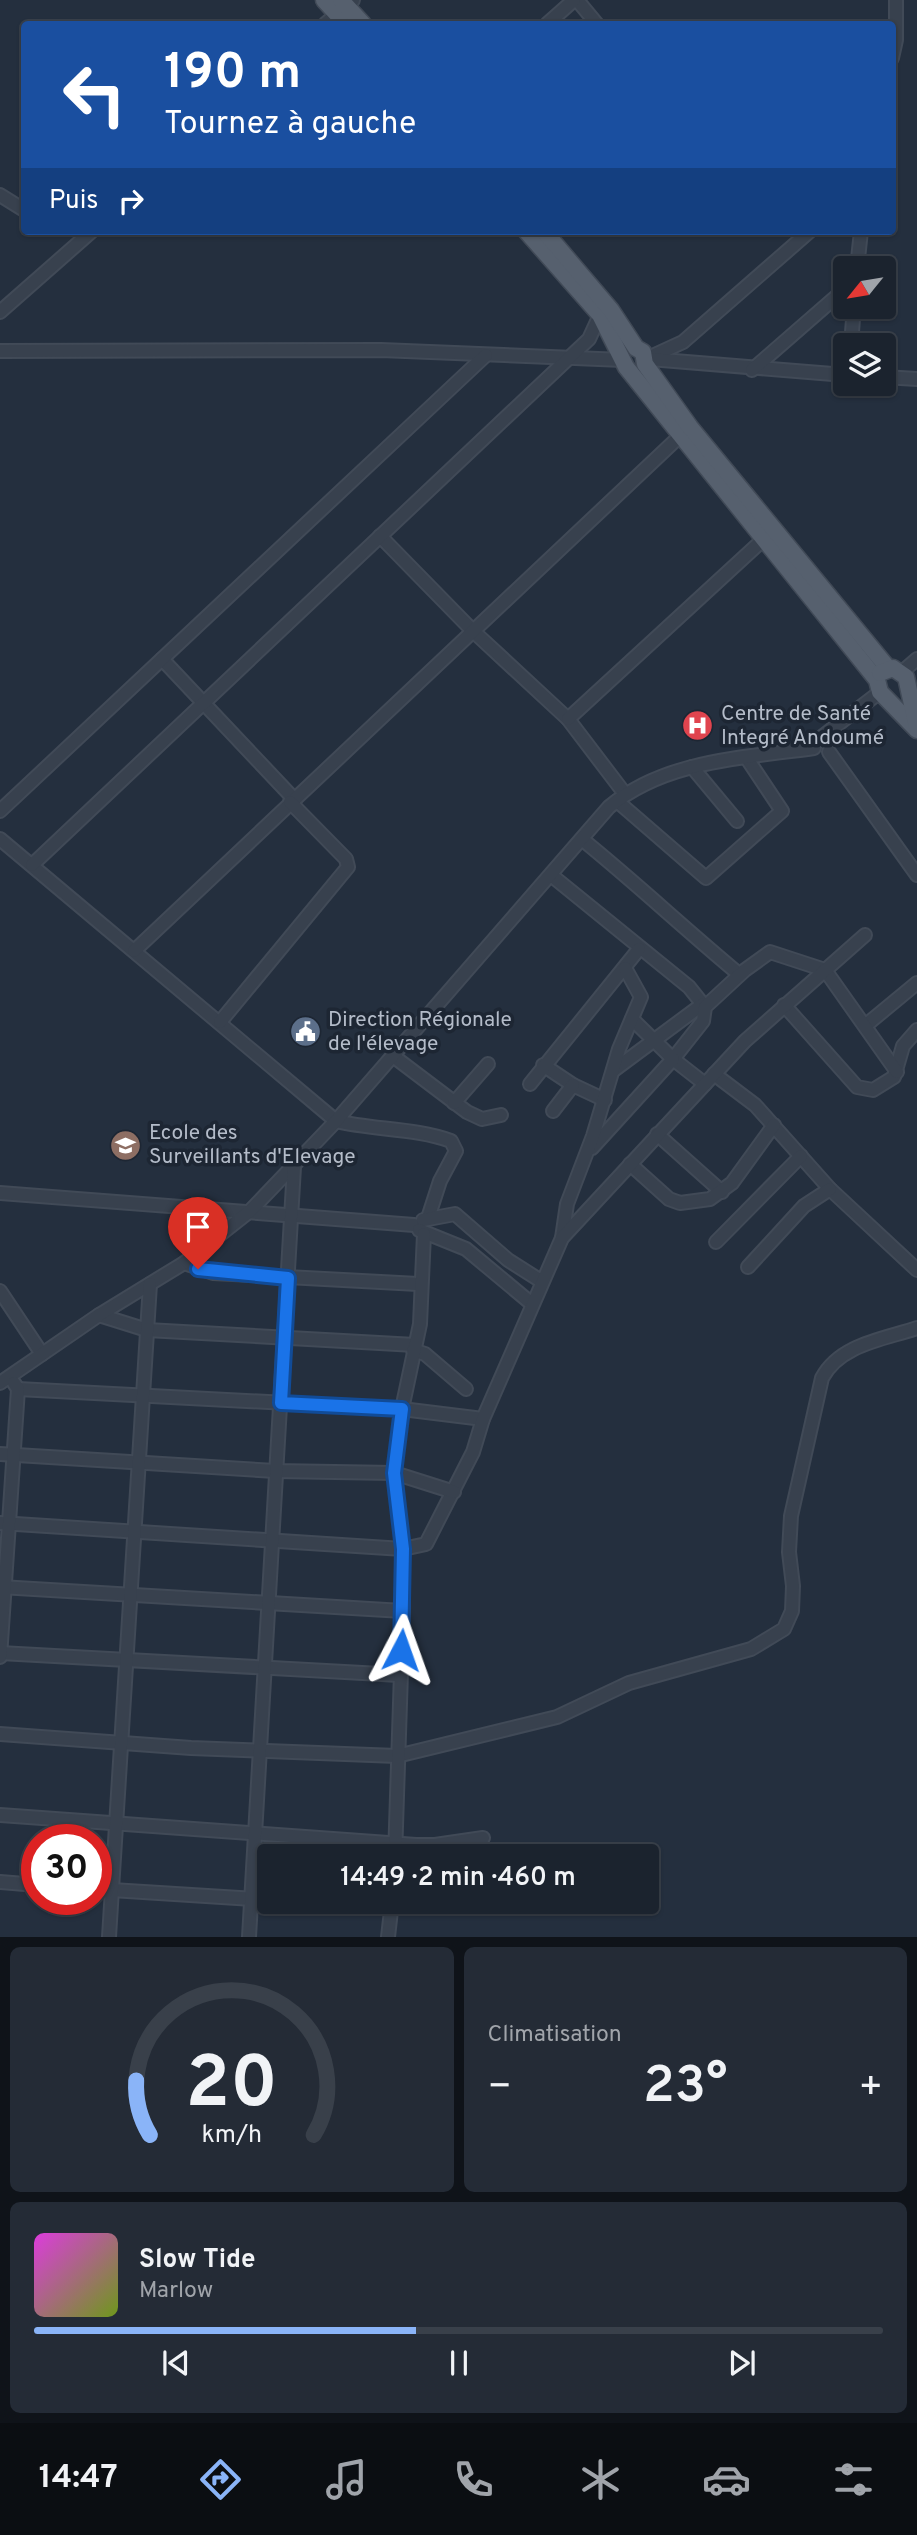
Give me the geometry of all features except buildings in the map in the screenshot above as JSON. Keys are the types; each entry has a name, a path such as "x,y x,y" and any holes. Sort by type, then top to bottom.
{"main road":[{"path":"324,0 358,21"},
{"path":"529,235 600,316 690,427 890,683 917,728"},
{"path":"547,235 611,310 634,359 680,436 890,683"}],"street":[{"path":"550,21 575,0 594,21"},
{"path":"896,0 896,40"},
{"path":"0,195 21,208"},
{"path":"0,312 87,235"},
{"path":"634,359 683,341 805,235"},
{"path":"858,256 861,235"},
{"path":"752,370 833,299"},
{"path":"32,865 589,339 600,316"},
{"path":"0,351 381,350 564,360 634,359 833,374"},
{"path":"0,811 486,355"},
{"path":"896,378 917,379"},
{"path":"134,951 680,436"},
{"path":"380,536 473,631 568,719 621,797 706,878 782,811 746,757"},
{"path":"568,719 765,538"},
{"path":"162,659 346,859 348,867 220,1022"},
{"path":"483,1419 402,1409 18,1389 4,1380 99,1315 184,1263 250,1211 336,1121 621,797 663,775 692,767 823,745 842,720 917,659"},
{"path":"823,745 917,875"},
{"path":"692,767 737,821"},
{"path":"0,839 336,1121 373,1129 438,1136 456,1146 428,1218"},
{"path":"583,839 662,904 695,938 739,974"},
{"path":"551,875 689,987 704,1005 703,1021 673,1059 587,1153"},
{"path":"562,1238 745,1041 865,934"},
{"path":"530,1084 639,949"},
{"path":"614,1070 704,1005 739,974 770,952 825,970 897,1072"},
{"path":"4,1523 403,1549 420,1546 431,1540 562,1238 567,1204 587,1153 619,1049 640,994 625,968"},
{"path":"866,1025 917,984"},
{"path":"785,1006 857,1087 873,1090 888,1082 897,1072 903,1046 917,1030"},
{"path":"632,1019 673,1059 705,1084"},
{"path":"393,1056 454,1103 481,1119 500,1115"},
{"path":"454,1103 488,1064"},
{"path":"543,1065 573,1085 605,1100"},
{"path":"714,1074 755,1105 830,1189 917,1270"},
{"path":"553,1111 573,1085"},
{"path":"631,1164 669,1199 680,1203 710,1199 722,1192 743,1169 774,1125"},
{"path":"657,1134 722,1192"},
{"path":"716,1242 801,1156"},
{"path":"249,1937 294,1167"},
{"path":"748,1267 804,1206 830,1189"},
{"path":"0,1193 414,1225 428,1218 456,1214 508,1260 541,1282"},
{"path":"414,1225 424,1234 444,1238 466,1249 532,1304"},
{"path":"396,1843 399,1675 404,1611 403,1549 394,1473 402,1409 419,1324 424,1234"},
{"path":"184,1263 213,1273 421,1282"},
{"path":"150,1284 112,1891 257,1899"},
{"path":"0,1291 42,1354"},
{"path":"99,1315 147,1329 414,1348 466,1389"},
{"path":"0,1734 397,1756 557,1717 629,1683 737,1655 784,1629 793,1601 789,1552 791,1516 822,1378 827,1369 850,1351 882,1337 917,1328"},
{"path":"18,1389 14,1454 4,1523 0,1655 399,1675"},
{"path":"0,1454 275,1471 394,1473 454,1492"},
{"path":"2,1587 404,1611"},
{"path":"0,1815 435,1845 483,1838"},
{"path":"0,1882 21,1884"},
{"path":"388,1937 391,1914"},
{"path":"109,1937 110,1915"}],"place":[{"name":"Centre de Santé Integré Andoumé","path":"698,726"},
{"name":"Direction Régionale de l'élevage","path":"305,1032"},
{"name":"Ecole des Surveillants d'Elevage","path":"126,1145"}],"route":[{"path":"198,1269 213,1273 288,1278 281,1403 402,1409 394,1473 403,1549 404,1611 401,1650"}]}
